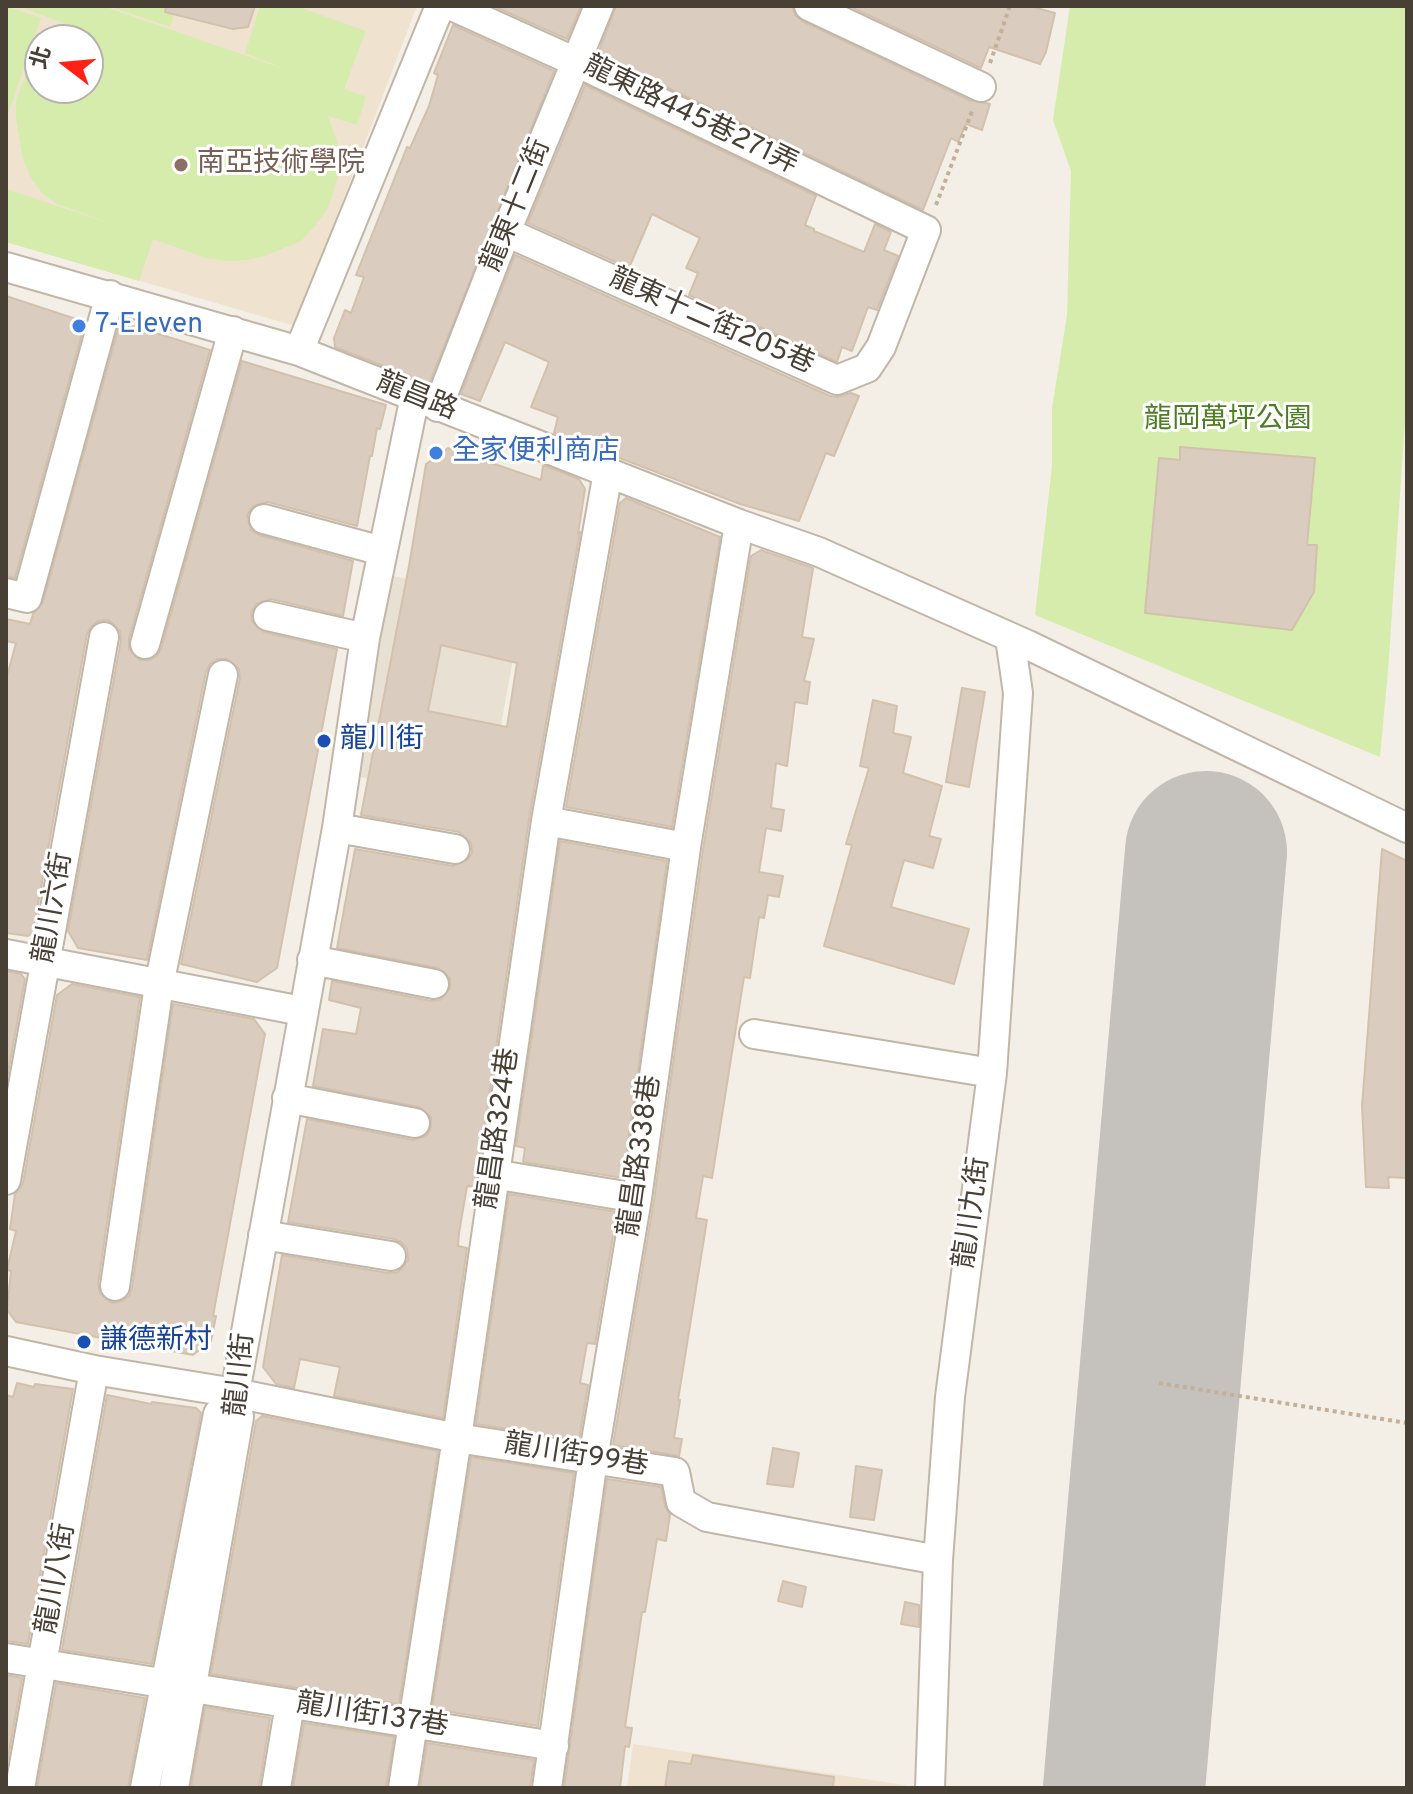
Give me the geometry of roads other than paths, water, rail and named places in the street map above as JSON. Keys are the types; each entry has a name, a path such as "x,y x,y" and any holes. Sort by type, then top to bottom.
{"street":[{"path":"299,351 440,6"},
{"name":"龍東路445巷271弄","path":"452,6 926,230"},
{"name":"龍東十二街","path":"426,402 506,232 599,6"},
{"path":"809,6 981,87"},
{"name":"龍東十二街205巷","path":"506,232 837,380 867,368 881,347 926,230"},
{"name":"龍昌路","path":"6,267 299,351 739,524 819,552 1010,638 1407,828"},
{"path":"6,593 27,598 110,295"},
{"path":"145,644 233,331"},
{"name":"龍川街","path":"174,1788 178,1684 239,1417 235,1393 337,828 365,638 382,551 426,402"},
{"name":"龍昌路324巷","path":"403,1788 546,821 608,472"},
{"path":"264,519 382,551"},
{"name":"龍昌路338巷","path":"547,1788 593,1459 637,1198 686,847 739,524"},
{"path":"268,616 365,638"},
{"name":"龍川六街","path":"6,1180 104,637"},
{"name":"龍川九街","path":"930,1788 938,1560 950,1397 992,1073 1018,693 1010,638"},
{"path":"115,1286 159,985 223,675"},
{"path":"546,821 686,847"},
{"path":"337,828 455,849"},
{"path":"6,954 45,964 302,1011"},
{"path":"312,960 434,984"},
{"path":"754,1034 992,1073"},
{"path":"287,1098 415,1123"},
{"path":"493,1174 637,1198"},
{"path":"263,1235 391,1256"},
{"name":"龍川街99巷","path":"6,1351 457,1438 675,1472 681,1502 707,1517 938,1560"},
{"name":"龍川八街","path":"20,1788 94,1370"},
{"name":"龍川街137巷","path":"6,1658 554,1746"},
{"path":"145,1788 178,1684"},
{"path":"276,1788 290,1704"}],"place":[{"name":"南亞技術學院","path":"181,165"},
{"name":"7-Eleven","path":"79,326"},
{"name":"全家便利商店","path":"436,453"},
{"name":"龍川街","path":"324,741"},
{"name":"謙德新村","path":"84,1342"}],"park label":[{"name":"龍岡萬坪公園","path":"1228,421"}]}
